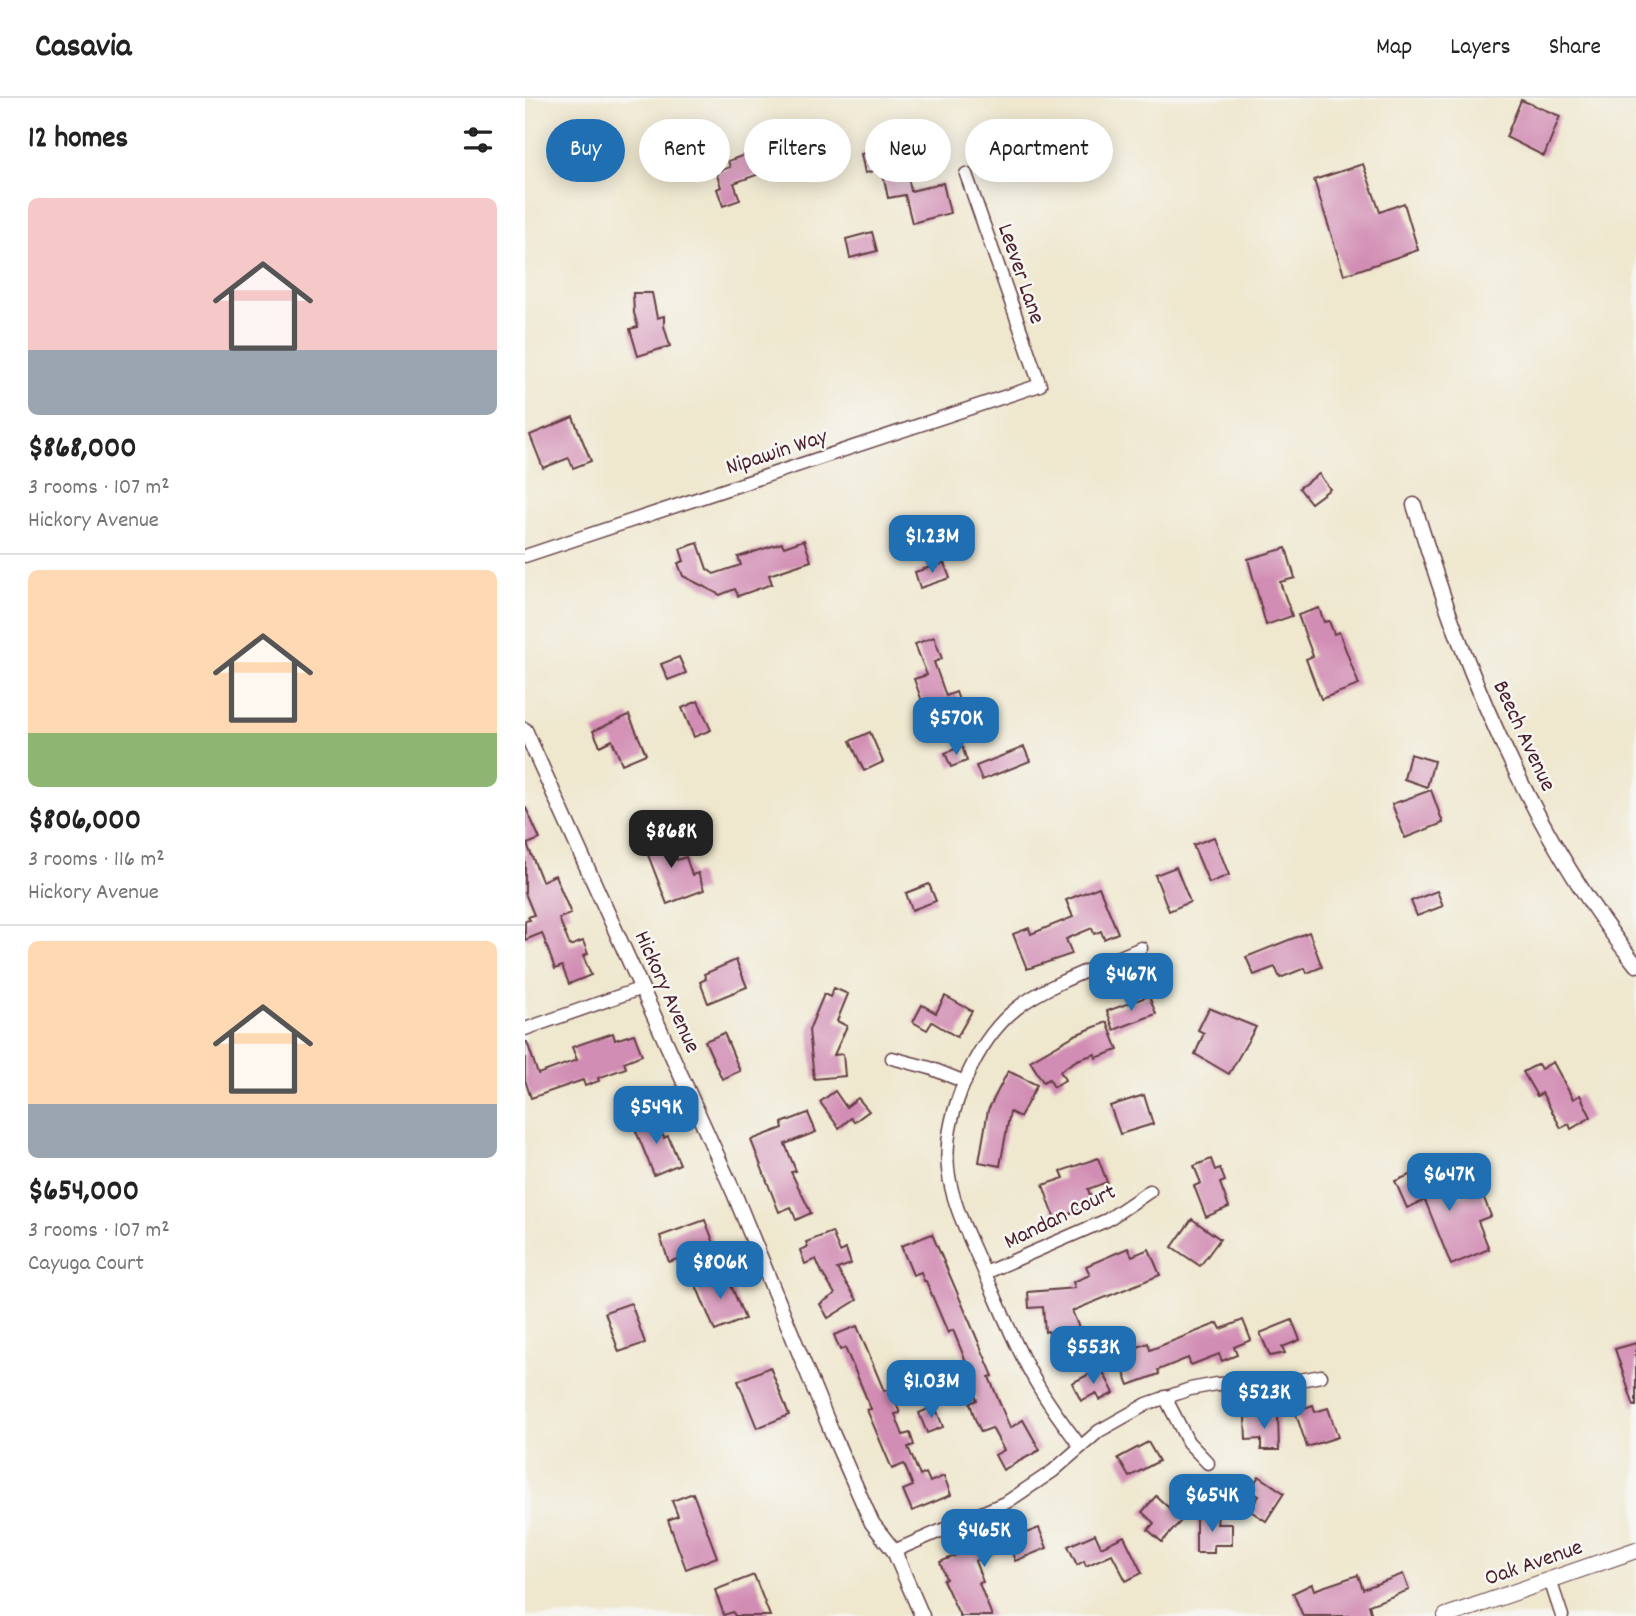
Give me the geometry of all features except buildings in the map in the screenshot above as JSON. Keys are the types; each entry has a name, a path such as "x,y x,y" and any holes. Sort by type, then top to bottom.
{"main road":[{"name":"Oak Avenue","path":"1446,1616 1636,1550"}],"street":[{"name":"Leever Lane","path":"969,182 1039,385"},
{"name":"Nipawin Way","path":"525,556 1039,385"},
{"name":"Beech Avenue","path":"1414,505 1458,637 1524,791 1615,939 1636,965"},
{"name":"Hickory Avenue","path":"525,730 734,1193 832,1435 872,1523 894,1551 922,1616"},
{"path":"1080,1446 1039,1388 958,1211 948,1166 951,1121 965,1082 992,1033 1017,1008 1036,995 1142,948"},
{"path":"525,1029 642,988"},
{"path":"892,1058 930,1068 965,1082"},
{"name":"Mandan Court","path":"985,1273 1107,1220 1150,1191"},
{"path":"894,1551 1007,1502 1053,1471 1080,1446 1122,1416 1165,1397 1217,1384 1284,1383 1321,1376"},
{"path":"1165,1397 1188,1441 1208,1463"},
{"path":"1550,1580 1562,1616"}]}
